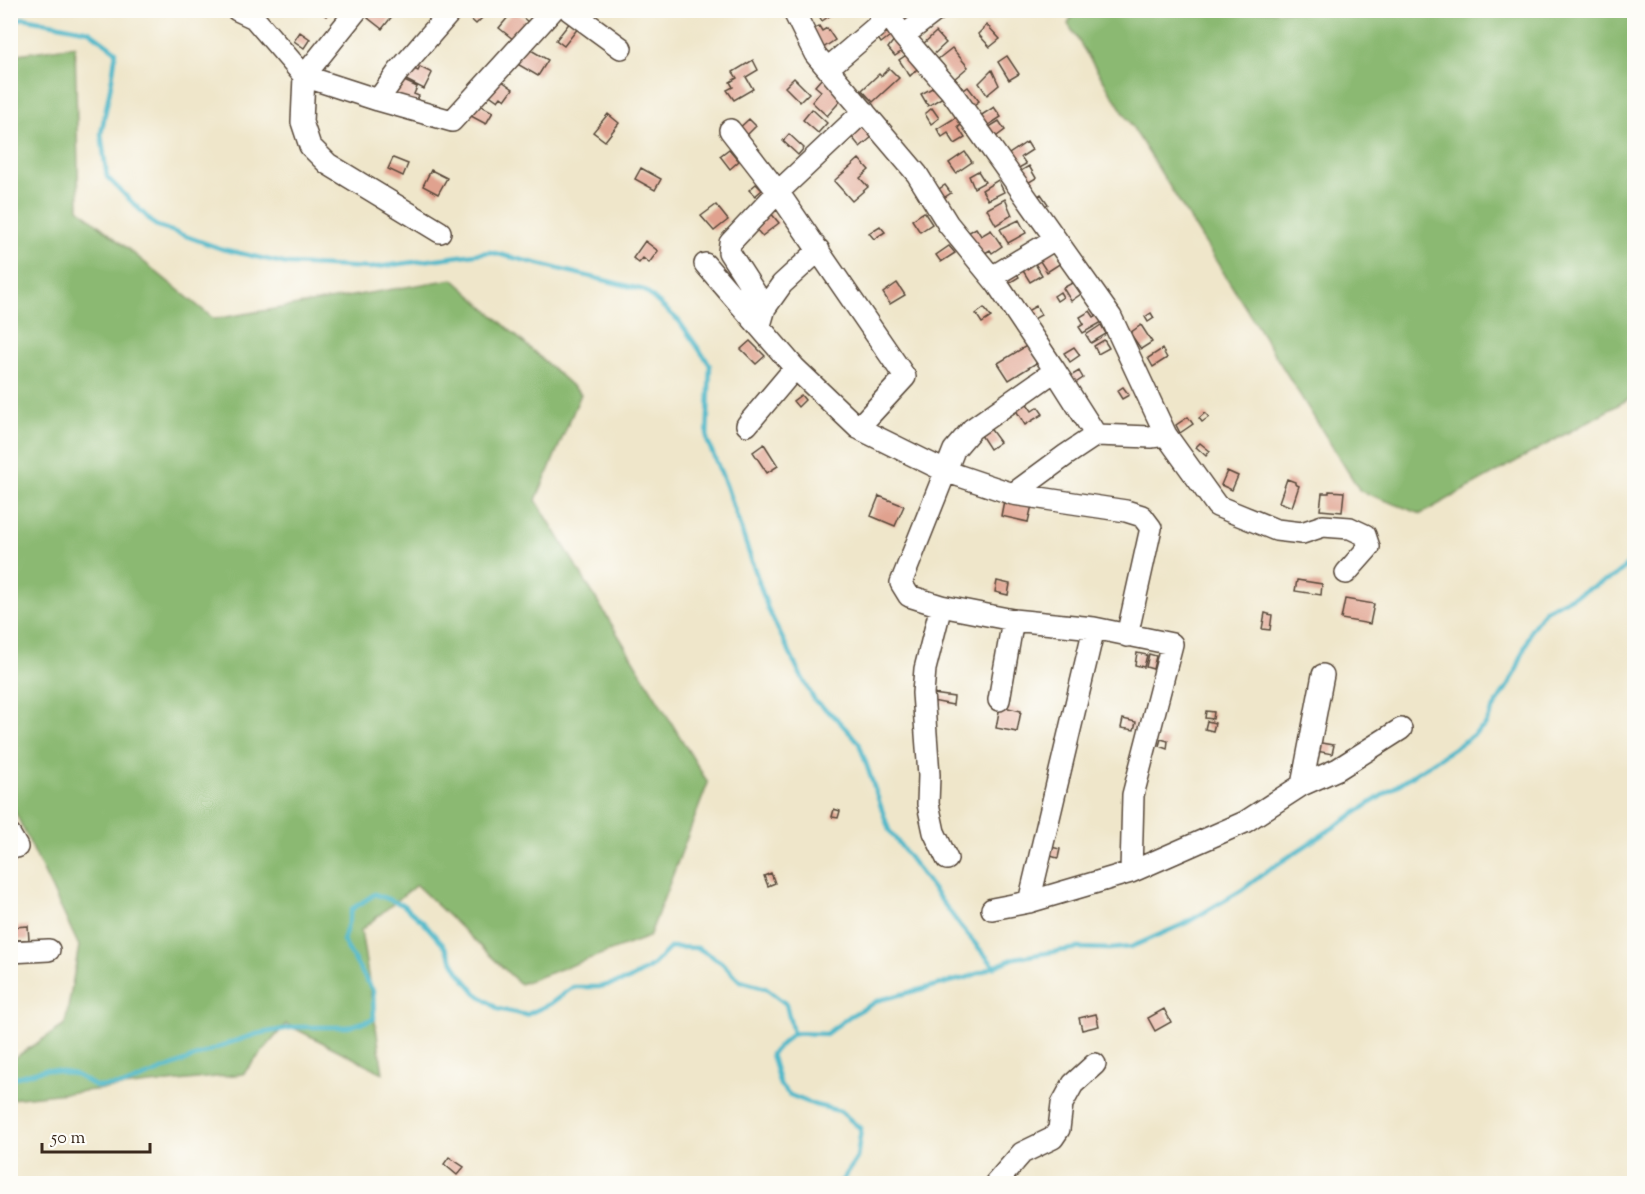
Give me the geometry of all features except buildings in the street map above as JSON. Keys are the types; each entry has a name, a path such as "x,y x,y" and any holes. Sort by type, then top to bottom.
{"street":[{"path":"357,10 304,76 302,122 310,146 328,164 440,232"},
{"path":"378,100 398,72 452,10"},
{"path":"251,13 304,76 452,121 552,10"},
{"path":"569,10 621,48"},
{"path":"794,10 815,54 916,174 948,224 992,277 1096,435"},
{"path":"903,36 937,10"},
{"path":"828,68 876,27 886,12 903,36 950,90 1111,317 1166,435 1216,506 1276,530 1302,533 1323,526 1350,528 1365,535 1369,547 1346,573"},
{"path":"864,111 778,192 730,243 729,252 763,316 795,368 858,428 945,471 1013,494 1102,507 1142,516 1151,528 1127,636"},
{"path":"730,130 778,192 905,377 858,428"},
{"path":"992,277 1055,239"},
{"path":"763,316 782,285 819,250"},
{"path":"705,264 763,316"},
{"path":"747,425 795,368"},
{"path":"1054,369 1049,375 972,429 954,450 901,583 909,596 941,606 1012,620 1094,628 1172,644 1132,795 1131,872"},
{"path":"1013,494 1066,454 1096,435 1151,437 1166,435"},
{"path":"941,606 925,669 923,693 929,775 928,804 934,832 947,860"},
{"path":"999,700 1012,620"},
{"path":"1029,902 1094,628"},
{"path":"1302,785 1323,675"},
{"path":"992,909 1029,902 1131,872 1245,822 1302,785 1338,769 1401,729"},
{"path":"10,952 49,950"},
{"path":"995,1184 1022,1154 1053,1138 1059,1129 1062,1104 1073,1084 1095,1064"}],"green space":[{"path":"1075,11 1634,11 1634,396 1421,514 1360,491 1068,24"},
{"path":"75,46 79,209 214,319 453,279 581,394 536,500 708,783 649,937 520,984 416,885 361,930 383,1073 286,1024 243,1074 11,1099 11,1060 65,1025 79,946 11,803 11,55"}],"waterway":[{"path":"10,22 24,18 89,31 116,51 101,134 107,177 155,225 222,249 287,264 370,268 490,252 644,290 679,321 710,365 707,440 726,485 768,609 815,701 835,717 859,743 889,830 961,927 995,967"},
{"path":"840,1184 857,1158 861,1129 840,1111 815,1105 790,1095 780,1085 771,1054 793,1033 826,1034 850,1016 879,1000 969,977 1015,958 1078,948 1131,947 1186,923 1242,890 1485,726 1515,674 1531,630 1545,610 1615,576 1634,559"},
{"path":"10,1079 46,1069 74,1074 97,1087 125,1085 257,1034 295,1027 348,1027 374,1019 373,991 343,941 352,909 375,894 403,905 423,922 445,947 459,972 476,993 498,1009 526,1015 550,1004 573,987 599,987 628,980 651,967 671,947 698,948 721,962 740,981 765,988 786,1004 793,1033"}]}
